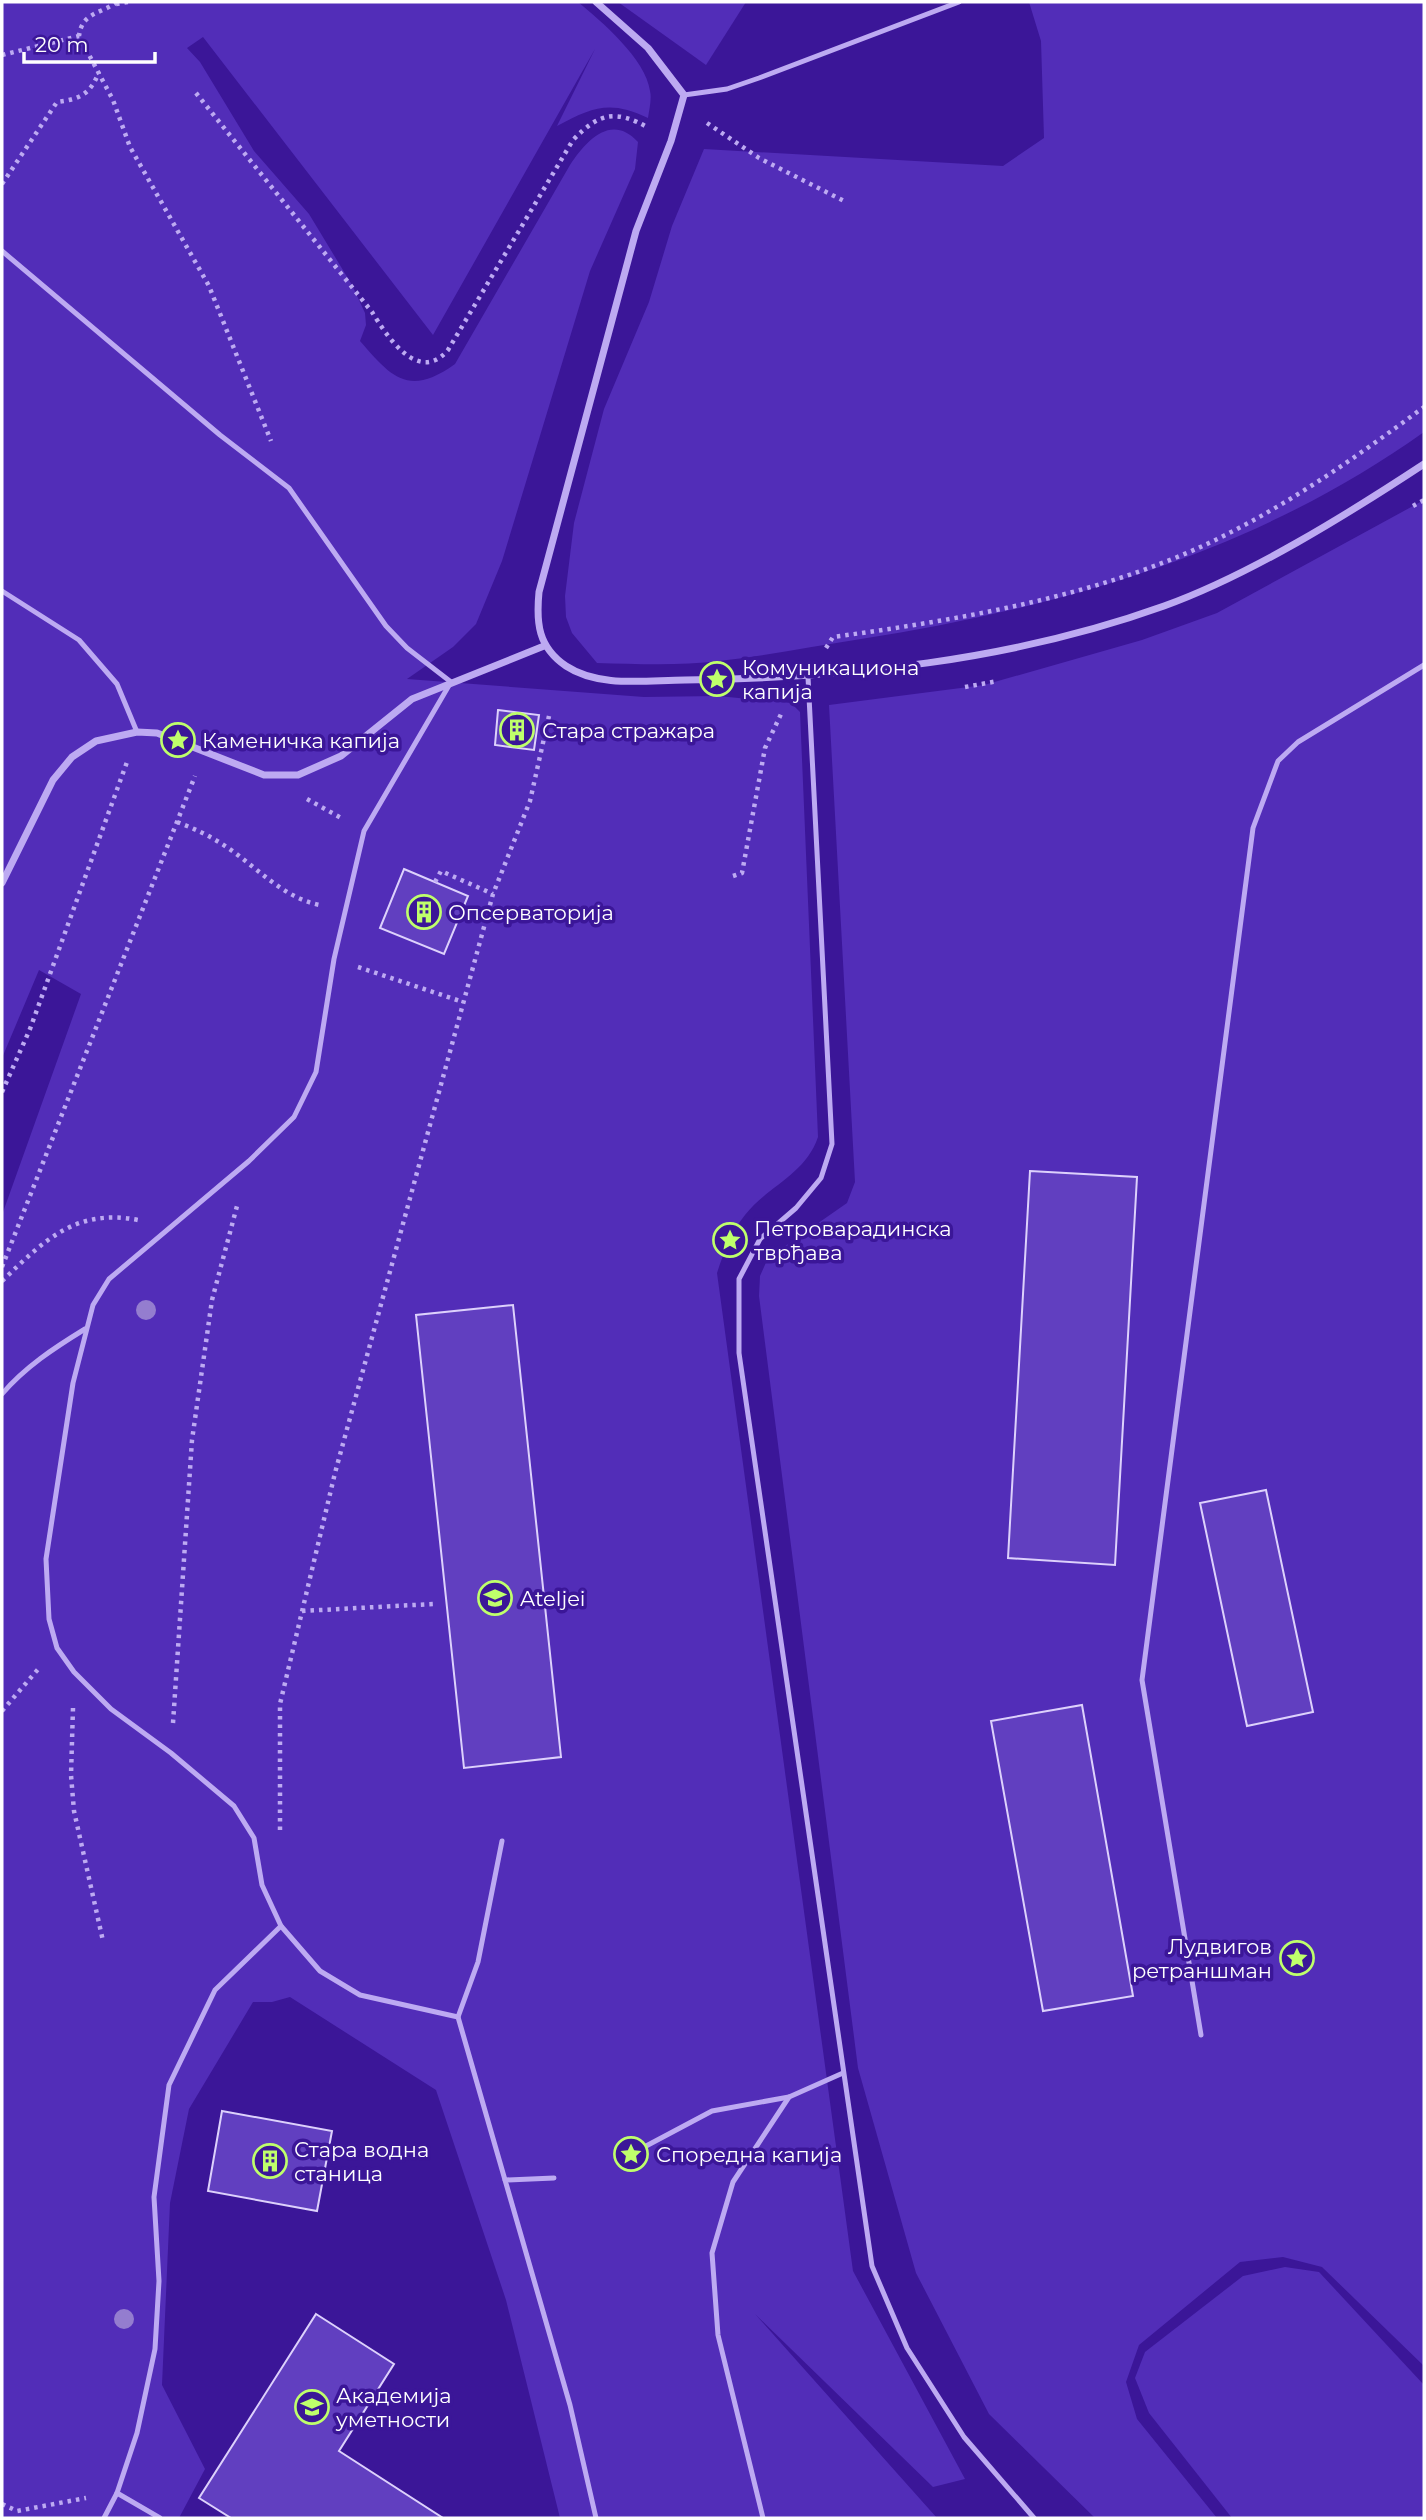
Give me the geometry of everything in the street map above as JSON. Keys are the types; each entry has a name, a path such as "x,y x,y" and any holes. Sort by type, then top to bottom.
{"street":[{"path":"596,2 648,48 684,94 671,141 636,232 539,592 536,621 544,646 566,667 607,681 808,677 955,660 1084,630 1164,606 1218,584 1278,552 1424,464"},
{"path":"2,883 53,780 72,757 96,741 137,732 157,733 264,775 298,775 341,756 412,699 544,646"}],"lane":[{"path":"684,94 727,89 959,2"},
{"path":"2,251 220,435 289,488 386,626 407,648 451,682 364,831 334,959 316,1072 294,1117 249,1161 109,1279 93,1305 73,1383 46,1559 49,1619 57,1648 74,1672 111,1709 171,1753 234,1807 254,1838 262,1885 281,1926 320,1971 360,1995 458,2017"},
{"path":"2,591 79,640 117,684 137,732"},
{"path":"1201,2035 1142,1680 1253,828 1278,761 1297,742 1424,665"},
{"path":"808,677 832,1144 821,1178 796,1208 760,1240 739,1279 739,1353 872,2266 907,2348 964,2437 1034,2518"},
{"path":"2,1394 16,1377 51,1350 85,1329"},
{"path":"502,1841 478,1962 458,2017 570,2404 596,2518"},
{"path":"104,2518 117,2493 137,2434 155,2349 159,2281 154,2197 169,2085 215,1990 281,1926"},
{"path":"631,2154 712,2111 789,2097 843,2073"},
{"path":"762,2518 718,2335 712,2253 733,2182 789,2097"},
{"path":"505,2180 554,2178"},
{"path":"117,2493 160,2518"}],"path":[{"path":"128,2 116,3 87,16 80,25 79,36 99,71 130,147 209,286 289,488"},
{"path":"2,55 79,36"},
{"path":"2,184 57,102 80,99 92,89 99,71"},
{"path":"197,93 372,312 391,341 413,359 423,363 441,358 448,350 573,140 590,122 609,115 627,117 671,141"},
{"path":"707,123 759,158 846,202"},
{"path":"833,637 946,621 1066,592 1140,570 1185,553 1279,508 1322,482 1424,407"},
{"path":"733,876 742,873 765,748 783,711"},
{"path":"280,1836 280,1704 335,1473 463,1002 494,894 530,801 550,716"},
{"path":"2,1092 30,1029 137,732"},
{"path":"2,1268 195,775"},
{"path":"264,775 364,831"},
{"path":"177,822 223,844 306,903 345,910"},
{"path":"435,882 441,871 494,894"},
{"path":"334,959 463,1002"},
{"path":"171,1753 192,1440 212,1300 249,1161"},
{"path":"2,1281 42,1243 85,1219 121,1217 170,1226"},
{"path":"302,1611 433,1604"},
{"path":"2,1711 57,1648"},
{"path":"74,1672 71,1775 74,1811 103,1941"},
{"path":"2,2504 18,2511 117,2493"}],"shaded area":[{"path":"2,2 578,2 632,54 647,79 651,97 648,118 623,109 602,108 581,114 557,126 595,49 433,335 203,37 187,48 200,62 254,151 309,214 352,285 365,313 366,325 360,341 382,365 402,379 425,380 455,364 583,147 609,130 628,133 638,142 635,169 590,271 502,561 476,624 453,647 407,679 644,697 718,696 791,703 800,712 818,1137 812,1150 796,1170 754,1205 740,1222 728,1242 717,1273 853,2271 965,2479 933,2487 755,2314 937,2518 560,2518 506,2300 436,2090 290,1997 272,2002 253,2002 189,2109 170,2203 162,2385 205,2469 179,2518 2,2518 2,1215 81,994 39,970 2,1058"},
{"path":"618,2 746,2 706,65"},
{"path":"1029,2 1424,2 1424,432 1360,474 1225,542 1083,591 936,626 755,656 689,664 597,663 572,633 566,617 565,596 574,523 604,409 649,302 672,226 704,149 1003,166 1044,138 1041,41"},
{"path":"1424,500 1424,2366 1322,2267 1283,2257 1240,2262 1139,2345 1126,2382 1137,2419 1217,2518 1095,2518 989,2414 916,2273 858,2068 759,1296 760,1276 768,1258 847,1203 855,1182 829,705 984,685 1142,640 1217,613","holes":["1030,1171 1136,1177 1114,1565 1008,1558","1266,1490 1313,1712 1247,1726 1200,1504","1082,1706 1133,1995 1043,2011"]},
{"path":"1285,2267 1319,2272 1424,2385 1424,2518 1232,2518 1149,2413 1135,2378 1145,2352 1243,2276"}],"building":[{"name":"Стара стражара","path":"498,710 539,715 534,750 495,745"},
{"name":"Опсерваторија","path":"404,869 468,896 444,954 380,928"},
{"path":"1030,1171 1137,1177 1115,1565 1008,1558"},
{"name":"Ateljei","path":"513,1305 561,1757 464,1768 416,1315"},
{"path":"1266,1490 1313,1712 1247,1726 1200,1503"},
{"path":"1082,1705 1133,1996 1043,2011 991,1721"},
{"name":"Стара водна станица","path":"222,2111 332,2131 317,2211 208,2191"},
{"name":"Академија уметности","path":"316,2314 394,2364 339,2451 443,2518 231,2518 199,2498"}],"place":[{"name":"Комуникациона капија","path":"717,679"},
{"name":"Стара стражара","path":"517,730"},
{"name":"Каменичка капија","path":"178,740"},
{"name":"Опсерваторија","path":"424,912"},
{"name":"Петроварадинска тврђава","path":"730,1240"},
{"name":"Ateljei","path":"495,1598"},
{"name":"Лудвигов ретраншман","path":"1297,1958"},
{"name":"Споредна капија","path":"631,2154"},
{"name":"Стара водна станица","path":"270,2161"},
{"name":"Академија уметности","path":"312,2407"}]}
